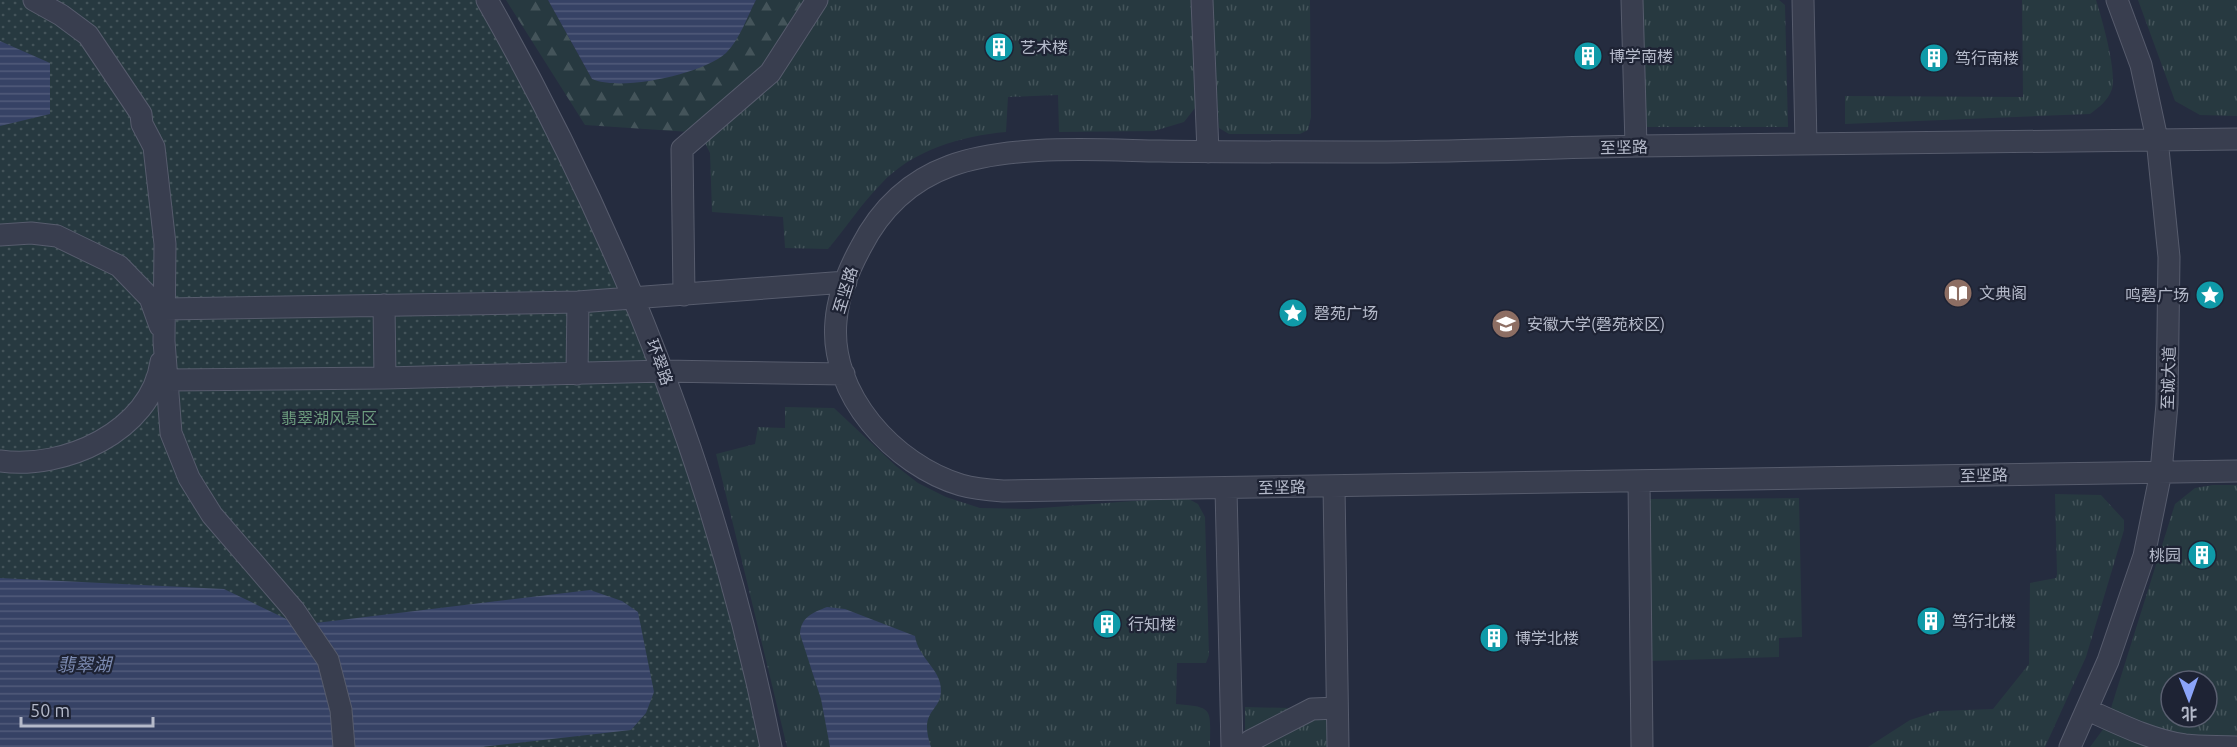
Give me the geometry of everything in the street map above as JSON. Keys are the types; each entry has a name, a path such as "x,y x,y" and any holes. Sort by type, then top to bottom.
{"street":[{"path":"0,460 24,464 52,459 86,449 119,429 147,401 160,374 164,341 165,244 154,147 142,124 141,114 88,35 61,15 34,0"},
{"name":"环翠路","path":"487,0 583,180 636,299 664,370 722,544 756,674 771,747"},
{"path":"684,295 682,149 770,73 817,0"},
{"path":"1202,0 1208,152"},
{"path":"1632,0 1636,146"},
{"path":"1803,0 1806,144"},
{"name":"至诚大道","path":"2070,747 2108,660 2144,555 2161,472 2167,404 2169,268 2157,139 2141,65 2117,0"},
{"name":"至坚路","path":"2237,139 1208,152 1054,151 989,155 948,166 911,186 890,203 874,222 846,282 836,322 838,359 848,388 863,412 900,451 929,472 964,486 1004,491 2237,471"},
{"path":"0,235 31,233 57,236 119,266 150,298 164,341 171,433 189,478 212,515 294,610 328,660 341,710 344,747"},
{"path":"165,309 578,302 846,282"},
{"path":"577,374 578,302"},
{"path":"384,305 385,378"},
{"path":"167,380 385,378 664,370 844,374"},
{"path":"1640,481 1642,747"},
{"path":"1334,486 1338,747"},
{"path":"1226,489 1232,747"},
{"path":"1249,747 1250,741 1312,709 1337,708"},
{"path":"2088,710 2160,739 2186,745 2237,747"}],"green space":[{"name":"翡翠湖风景区","path":"0,0 487,0 648,328 771,747 0,747"},
{"path":"506,0 548,0 592,79 633,80 673,75 693,70 710,61 726,49 739,33 756,0 817,0 783,54 690,132 585,125"},
{"path":"822,0 1195,0 1195,108 1184,122 1154,131 1059,132 1058,95 1008,97 1006,132 955,141 907,162 893,172 874,192 828,249 785,248 783,217 712,212 710,153 702,137"},
{"path":"1211,0 1310,0 1311,117 1308,130 1300,134 1229,134 1219,128"},
{"path":"1637,0 1779,0 1785,5 1788,127 1644,127"},
{"path":"2022,0 2096,0 2108,45 2113,81 2108,97 2090,114 1845,124 1845,96 2023,97"},
{"path":"2138,0 2237,0 2237,116 2200,115 2175,101"},
{"path":"785,407 834,408 896,466 918,483 946,497 980,508 1028,509 1185,497 1198,504 1205,517 1209,655 1206,663 1177,663 1176,704 1198,707 1208,712 1210,747 787,747 716,454 755,444 758,427 785,428"},
{"path":"2237,485 2237,741 2181,738 2114,715 2111,708 2175,504 2195,488"},
{"path":"2055,494 2101,495 2124,520 2124,530 2086,657 2045,747 1868,747 1910,720 1938,711 1993,709 2029,664 2030,583 2056,578 2057,574"},
{"path":"1799,498 1802,637 1779,638 1779,657 1649,661 1648,499"},
{"path":"1245,707 1331,709 1331,747 1245,747"},
{"path":"2104,728 2171,747 2090,747"}],"water":[{"path":"548,0 756,0 735,41 726,53 715,61 661,79 622,83 592,79"},
{"path":"0,41 50,63 50,114 0,126"},
{"name":"翡翠湖","path":"0,578 224,589 299,625 590,590 622,601 638,612 654,692 646,713 631,730 481,747 0,747"},
{"path":"827,607 845,609 915,636 920,651 934,669 940,683 940,697 928,718 927,725 931,747 830,747 821,699 800,634 805,620"}],"place":[{"name":"艺术楼","path":"999,47"},
{"name":"博学南楼","path":"1588,56"},
{"name":"笃行南楼","path":"1934,58"},
{"name":"文典阁","path":"1958,293"},
{"name":"鸣磬广场","path":"2210,295"},
{"name":"磬苑广场","path":"1293,313"},
{"name":"安徽大学(磬苑校区)","path":"1506,324"},
{"name":"桃园","path":"2202,555"},
{"name":"笃行北楼","path":"1931,621"},
{"name":"行知楼","path":"1107,624"},
{"name":"博学北楼","path":"1494,638"}]}
